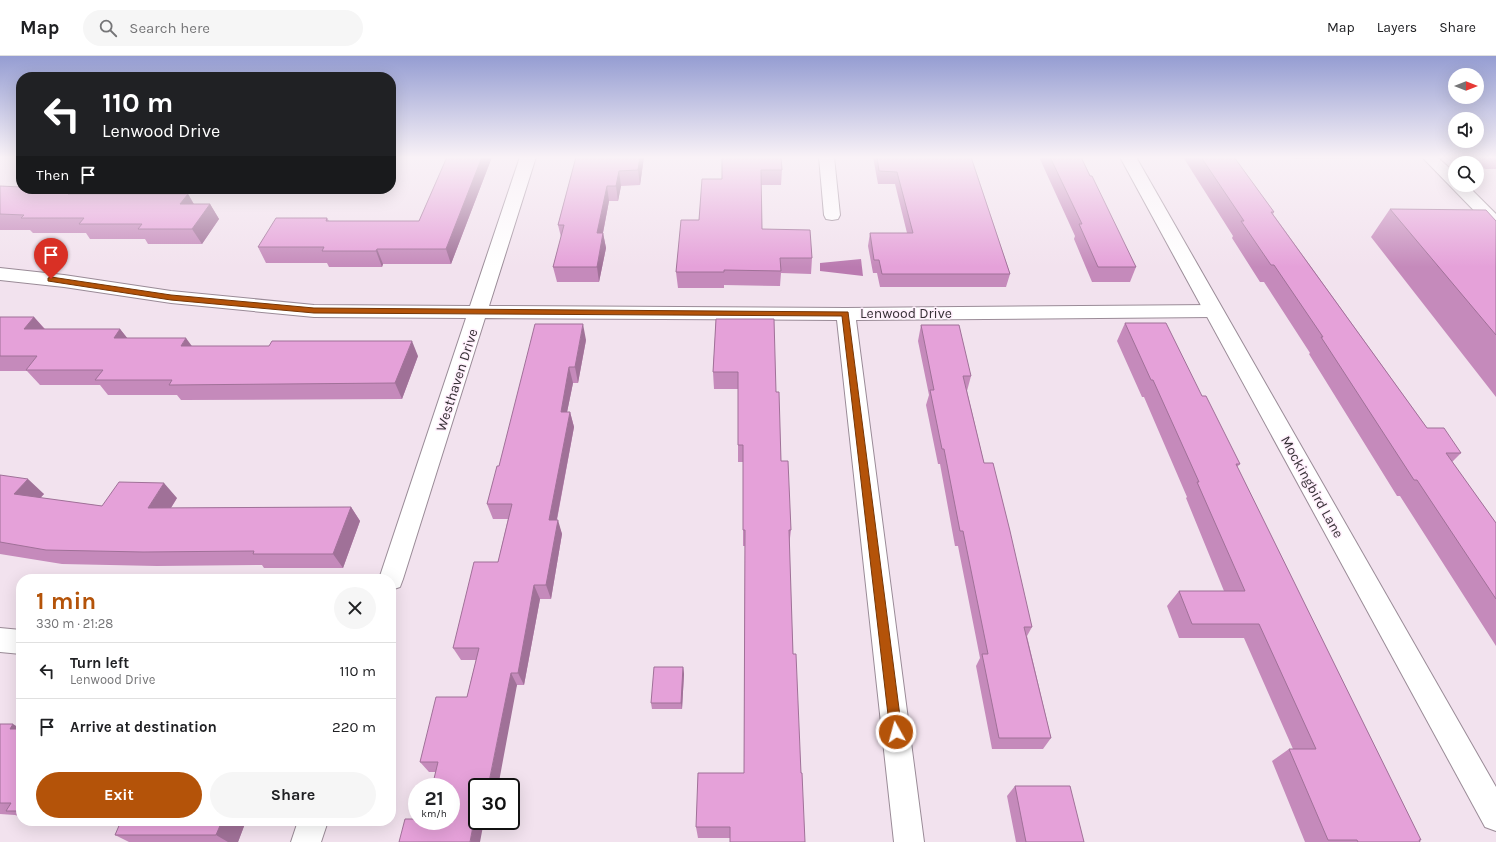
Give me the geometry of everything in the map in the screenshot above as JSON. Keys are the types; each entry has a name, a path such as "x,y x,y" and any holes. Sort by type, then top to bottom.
{"street":[{"name":"Westhaven Drive","path":"393,574 516,194"},
{"path":"830,194 832,215"},
{"name":"Mockingbird Lane","path":"1148,194 1496,816"},
{"path":"1467,194 1496,223"},
{"name":"Lenwood Drive","path":"0,274 64,280 171,297 314,311 846,314 1213,311"},
{"path":"846,314 909,842"},
{"path":"0,640 16,642"},
{"path":"306,842 311,826"}],"shaded area":[{"path":"861,259 863,276 820,271 820,263"}],"building":[{"path":"0,194 188,194 180,204 210,204 192,229 138,229 142,224 79,224 84,218 21,218 24,215 0,214"},
{"path":"431,194 468,194 446,249 322,251 324,247 258,247 276,218 327,218 326,221 419,221"},
{"path":"566,194 605,194 597,233 603,233 597,267 553,267 564,225 558,225"},
{"path":"701,194 761,194 762,229 810,230 812,258 780,258 781,271 724,270 724,272 676,272 681,220 699,220"},
{"path":"903,194 983,194 1010,274 882,274 879,260 874,260 870,233 913,233"},
{"path":"1068,194 1101,194 1136,267 1098,267 1079,224 1082,224"},
{"path":"1226,194 1261,194 1274,212 1271,212 1427,428 1444,428 1461,453 1446,453 1496,523 1496,599 1417,480 1414,480 1321,337 1323,337 1274,265 1271,265 1241,221 1244,221"},
{"path":"1390,209 1486,210 1496,221 1496,335"},
{"path":"0,317 34,317 24,329 120,329 114,338 186,338 181,346 269,346 272,341 412,341 395,383 169,385 172,380 95,380 103,370 26,370 37,356 0,356"},
{"path":"716,319 774,319 776,392 779,392 781,461 788,461 791,530 789,530 793,654 796,654 805,842 730,842 730,827 696,827 698,773 744,773 745,530 743,530 743,445 738,445 738,372 713,372"},
{"path":"1125,323 1166,323 1202,396 1206,396 1240,464 1236,464 1421,840 1419,840 1420,842 1358,842 1357,840 1328,840 1289,749 1316,749 1259,624 1192,624 1179,591 1245,591 1197,482 1199,482 1153,380 1151,380"},
{"path":"535,324 583,324 575,367 569,367 561,412 570,412 549,520 558,520 546,585 534,585 518,673 511,673 490,778 468,778 468,830 472,830 470,842 399,842 405,819 408,819 408,830 460,830 460,778 434,778 438,762 420,762 436,697 467,697 479,648 453,648 474,562 498,562 512,504 487,504 497,466 499,466"},
{"path":"921,325 959,325 971,376 963,376 984,463 993,463 1010,531 1032,627 1024,627 1051,738 999,738 982,654 988,654 963,531 960,531 944,449 942,449 930,390 934,390"},
{"path":"0,475 28,479 14,494 102,506 119,482 164,483 148,508 351,507 333,554 253,554 254,551 143,552 46,550 0,542"},
{"path":"654,667 683,667 681,703 651,703"},
{"path":"0,724 13,724 10,729 16,729 16,811 6,811 11,803 0,803"},
{"path":"1015,786 1070,786 1084,842 1026,842"},
{"path":"119,826 220,826 216,835 115,835"}],"route":[{"path":"51,279 171,297 314,311 846,314 896,732"}]}
